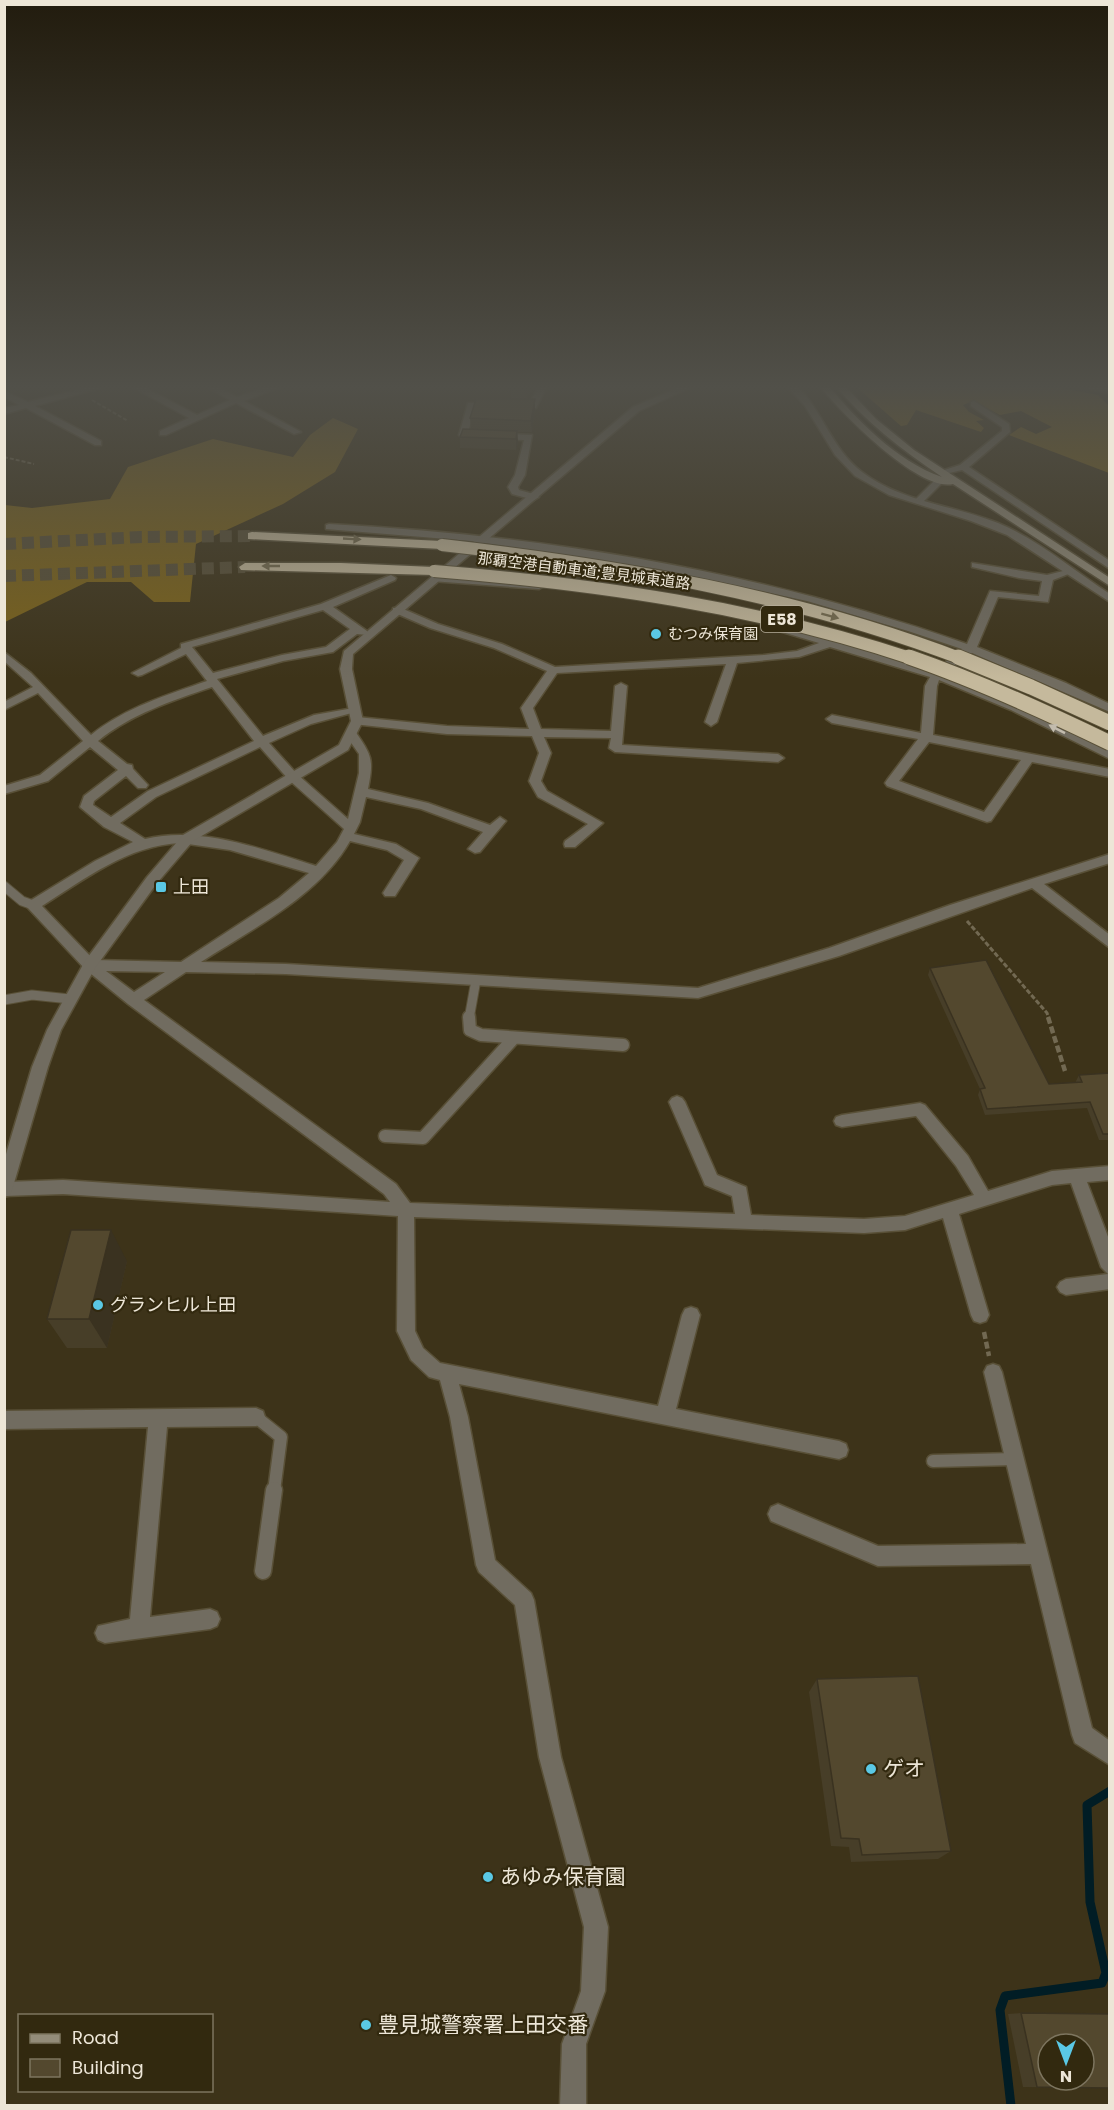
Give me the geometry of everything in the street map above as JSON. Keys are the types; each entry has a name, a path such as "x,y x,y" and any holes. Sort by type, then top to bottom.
{"highway":[{"name":"那覇空港自動車道;豊見城東道路","path":"252,536 386,541 525,554 643,573 758,597 893,634 988,669 1110,723"},
{"name":"那覇空港自動車道;豊見城東道路","path":"245,567 341,567 434,575 488,574 623,589 699,601 774,617 864,642 938,667 1036,707 1110,743"}],"main road":[{"path":"957,482 1110,583"}],"street":[{"path":"516,482 513,487 514,492 534,497"},
{"path":"551,482 483,539 434,575 348,653 346,669 356,715 351,734 344,747 188,838 152,880 90,965 54,1030 39,1067 5,1189 63,1187 406,1210 864,1226 905,1223 1052,1178 1110,1173"},
{"path":"873,482 893,493 1010,532 1110,600"},
{"path":"919,501 936,482"},
{"path":"986,482 1110,566"},
{"path":"329,527 383,529 483,539 644,562 769,589 866,614 971,648 1066,687 1110,709"},
{"path":"1078,563 1110,552"},
{"path":"976,565 1019,575 1048,578 1067,571"},
{"path":"434,575 653,596 696,604 833,642 936,675 1015,708 1110,755"},
{"path":"390,893 412,858 391,847 348,832 261,742 185,646 325,606 391,578"},
{"path":"1030,756 987,818 891,783 927,736 931,686 936,675 971,648 994,592 1044,600 1048,578"},
{"path":"325,606 356,630 369,635"},
{"path":"398,610 434,626 498,646 554,670 732,661 799,654 833,642"},
{"path":"4,790 44,778 108,727 151,705 212,680 282,658 329,650 356,630"},
{"path":"138,673 187,649"},
{"path":"4,655 40,688 90,741 128,768 142,785"},
{"path":"711,722 732,661"},
{"path":"554,670 527,708 545,753 535,782 542,794 597,823 570,844"},
{"path":"616,746 621,686"},
{"path":"4,707 40,688"},
{"path":"109,824 152,794 276,733 318,716 356,715 447,730 535,732 616,746 778,758"},
{"path":"832,719 1110,773"},
{"path":"133,1000 284,901 319,872 348,832 362,792 365,754 351,734"},
{"path":"128,768 88,799 86,807 109,824 143,843"},
{"path":"362,792 496,826 475,849"},
{"path":"319,872 253,852 188,838 143,843 33,905 90,965 133,1000 390,1189 406,1210 406,1331 417,1354 435,1371 839,1450"},
{"path":"90,965 286,969 698,993 834,952 955,908 1110,858"},
{"path":"1034,883 1110,943"},
{"path":"677,1102 711,1180 740,1192 744,1221"},
{"path":"842,1121 920,1109 962,1161 984,1197"},
{"path":"1077,1176 1110,1268"},
{"path":"949,1209 980,1315"},
{"path":"1066,1287 1110,1281"},
{"path":"665,1416 691,1315"},
{"path":"993,1372 1083,1735 1110,1754"},
{"path":"447,1374 459,1417 486,1565 524,1600 550,1757 596,1927 593,1991 574,2044 573,2106"},
{"path":"4,1420 256,1417"},
{"path":"139,1628 158,1419"},
{"path":"778,1514 878,1556 1038,1554"},
{"path":"105,1633 210,1619"}],"lane":[{"path":"4,886 22,901 33,905"},
{"path":"476,980 468,1024 470,1030 482,1035 623,1045"},
{"path":"4,1000 32,995 70,999"},
{"path":"385,1136 423,1138 514,1038"},
{"path":"256,1417 281,1437 264,1570"},
{"path":"933,1461 1014,1459"}],"path":[{"path":"955,908 1047,1012 1065,1071"},
{"path":"980,1315 993,1372"}],"shaded area":[{"path":"119,482 318,482 283,504 196,544 190,602 154,602 131,582 87,582 5,622 5,505 32,508 110,499"}],"building":[{"path":"986,960 1049,1084 1082,1082 1079,1075 1110,1073 1110,1134 1103,1134 1090,1102 987,1109 980,1089 985,1088 930,968"},
{"path":"71,1230 111,1230 89,1319 47,1319"},
{"name":"ゲオ","path":"918,1676 951,1851 862,1855 859,1839 841,1838 817,1679"},
{"path":"1021,2013 1110,2014 1110,2088 1096,2088 1096,2032 1036,2032 1036,2082"}],"waterway":[{"path":"1011,2106 1000,2010 1005,1996 1102,1983 1106,1973 1090,1902 1087,1805 1110,1791"}],"tunnel":[{"path":"4,544 141,537 252,536"},
{"path":"4,576 245,567"}],"place":[{"name":"むつみ保育園","path":"656,634"},
{"name":"上田","path":"161,887"},
{"name":"グランヒル上田","path":"98,1305"},
{"name":"ゲオ","path":"871,1769"},
{"name":"あゆみ保育園","path":"488,1877"},
{"name":"豊見城警察署上田交番","path":"366,2025"}]}
